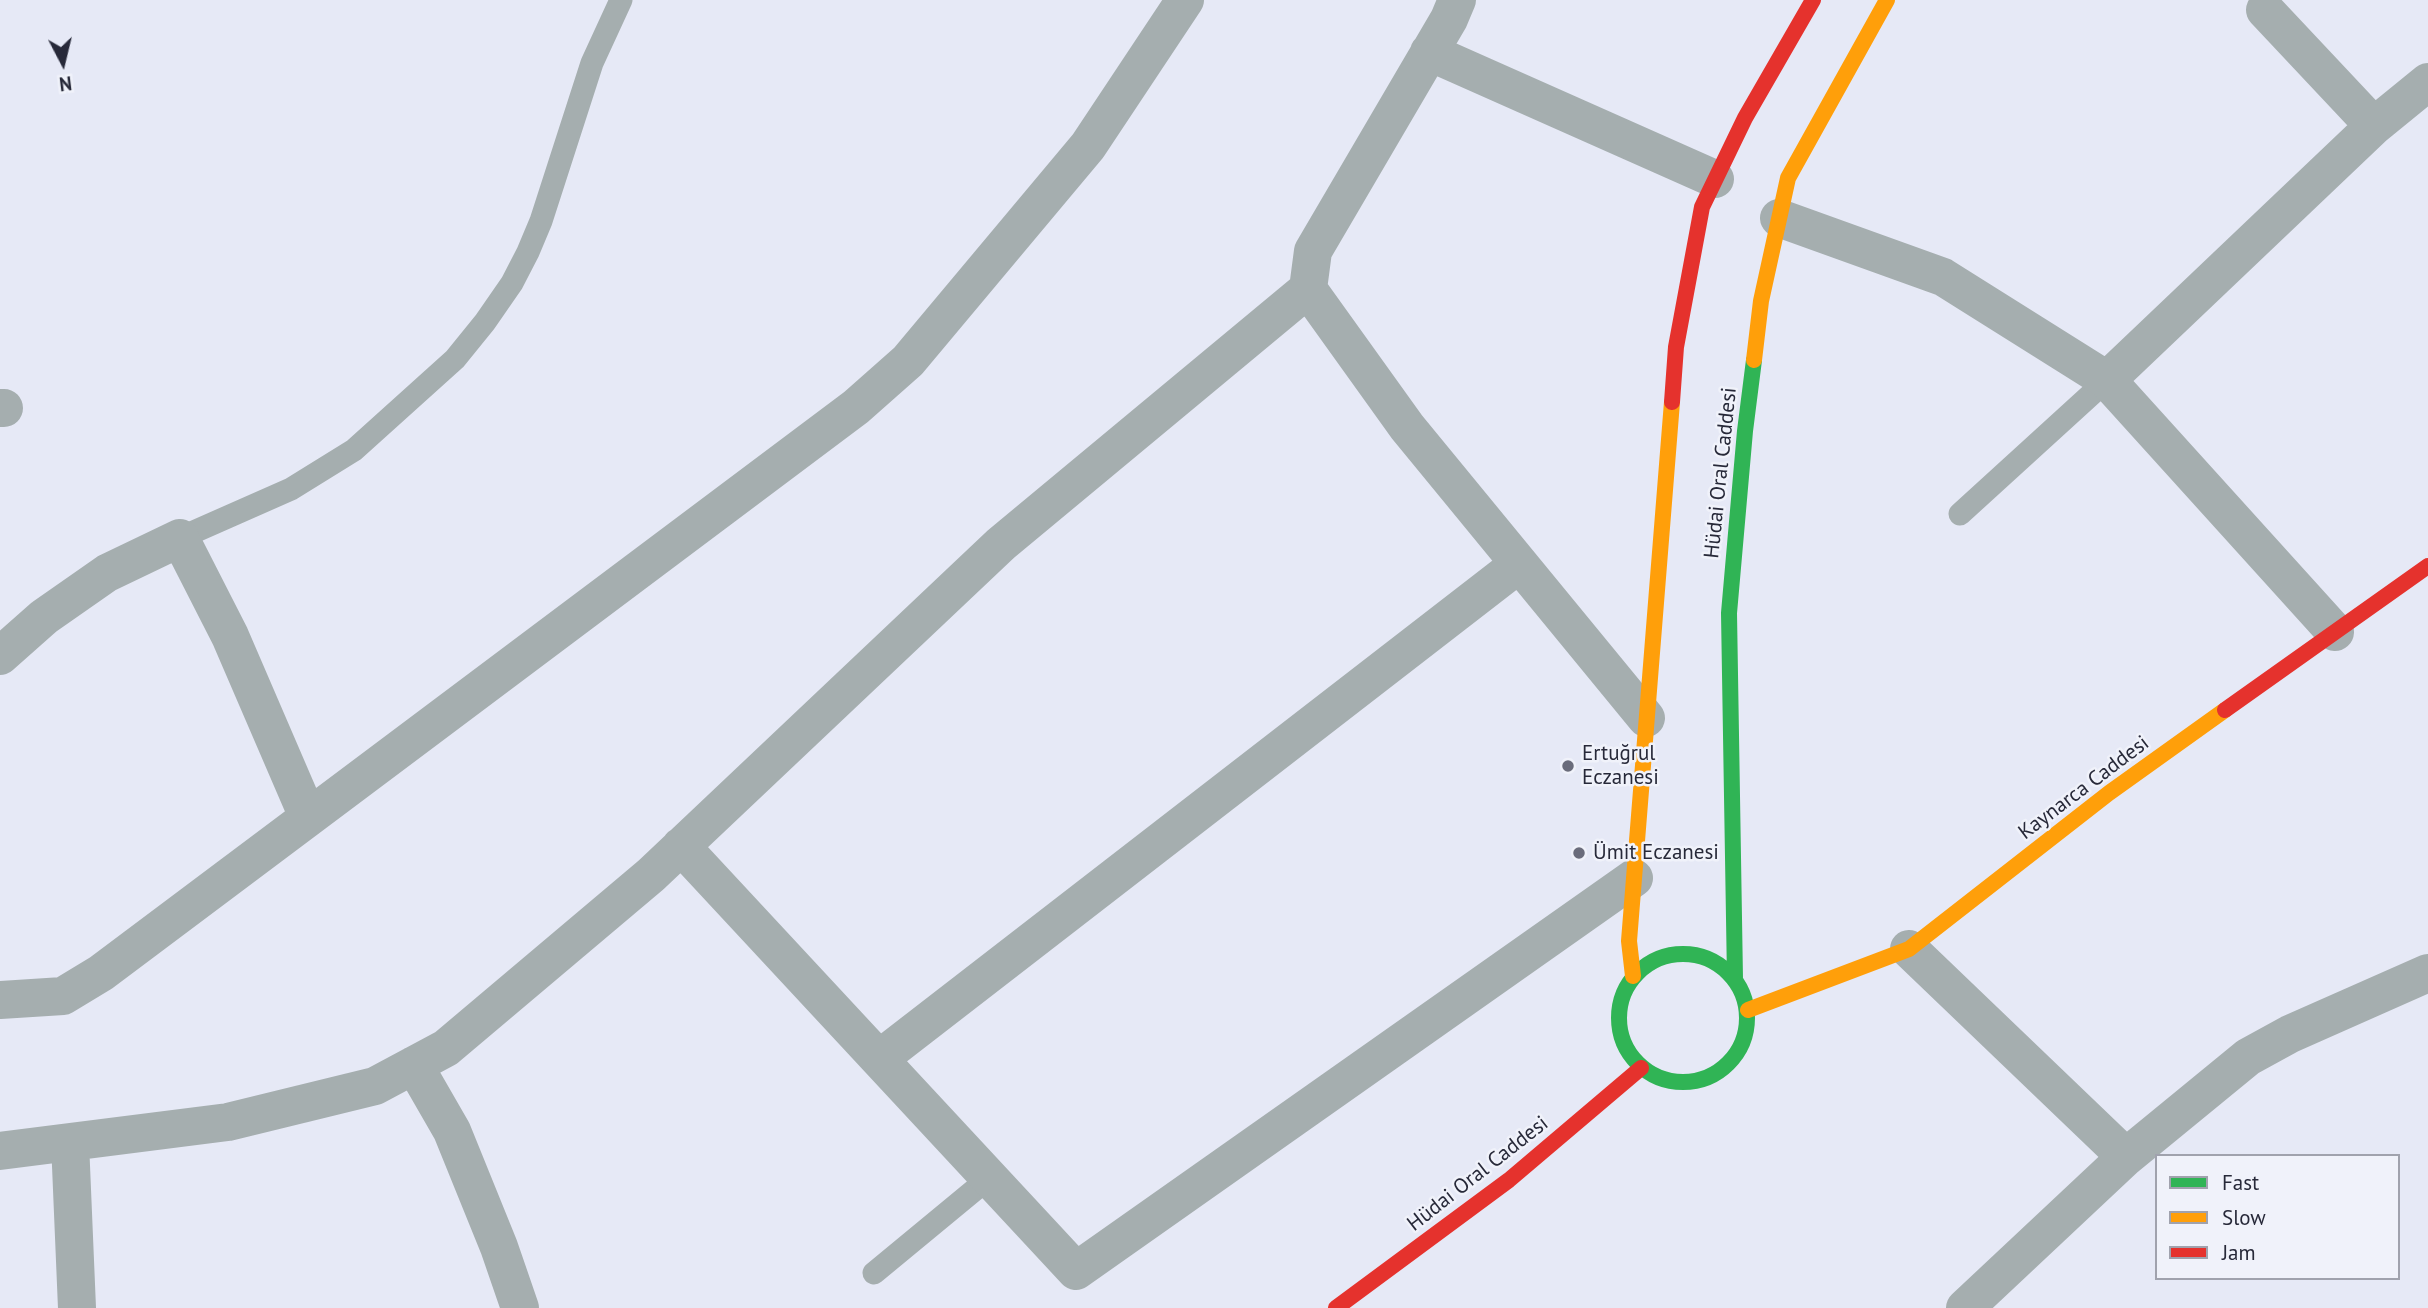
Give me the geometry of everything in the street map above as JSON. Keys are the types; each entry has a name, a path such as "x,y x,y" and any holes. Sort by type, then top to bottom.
{"street":[{"path":"0,1000 63,996 101,973 856,407 908,361 1088,146 1185,0"},
{"path":"1457,0 1313,251 1308,289 1406,428 1646,718"},
{"path":"1633,975 1629,941 1676,347 1702,207 1745,118 1813,0"},
{"name":"Hüdai Oral Caddesi","path":"1735,979 1729,613 1745,431 1761,301 1788,178 1887,0"},
{"path":"2265,3 2374,126"},
{"path":"1429,52 1715,180"},
{"path":"2107,380 2374,126 2428,82"},
{"path":"1779,218 1943,277 2107,380 2335,632"},
{"path":"0,1151 228,1122 374,1086 446,1048 650,875 1001,544 1308,289"},
{"path":"0,656 44,617 107,573 180,538 230,636 308,817"},
{"path":"879,1059 1519,564"},
{"name":"Kaynarca Caddesi","path":"1748,1010 1909,949 2109,793 2428,566"},
{"path":"681,846 1076,1271 1634,878"},
{"path":"1909,949 2126,1157"},
{"path":"1675,953 1709,958 1735,979 1748,1010 1743,1043 1723,1070 1691,1083 1658,1078 1631,1057 1619,1026 1623,993 1633,975 1644,966 1675,953"},
{"path":"1965,1308 2126,1157 2248,1057 2290,1034 2428,973"},
{"path":"414,1065 452,1131 499,1247 520,1308"},
{"name":"Hüdai Oral Caddesi","path":"1336,1308 1509,1180 1642,1068"},
{"path":"70,1142 78,1308"}],"lane":[{"path":"180,538 291,489 354,450 455,359 512,283 528,252 541,221 592,63 621,0"},
{"path":"1960,514 2107,380"},
{"path":"874,1273 989,1178"}],"traffic: fast":[{"path":"1735,979 1729,613 1754,360"},
{"path":"1683,954 1708,959 1728,973 1742,993 1747,1018 1742,1043 1728,1063 1708,1077 1683,1082 1658,1077 1638,1063 1624,1043 1619,1018 1624,993 1638,973 1658,959 1683,954"}],"traffic: slow":[{"path":"1754,360 1761,301 1788,178 1887,0"},
{"path":"1633,976 1629,941 1672,402"},
{"path":"1748,1010 1909,949 2109,793 2225,710"}],"traffic: jam":[{"path":"1672,402 1676,347 1702,207 1745,118 1813,0"},
{"path":"2225,710 2428,566"},
{"path":"1336,1308 1509,1180 1641,1068"}],"place":[{"name":"Ertuğrul Eczanesi","path":"1568,766"},
{"name":"Ümit Eczanesi","path":"1579,853"}]}
